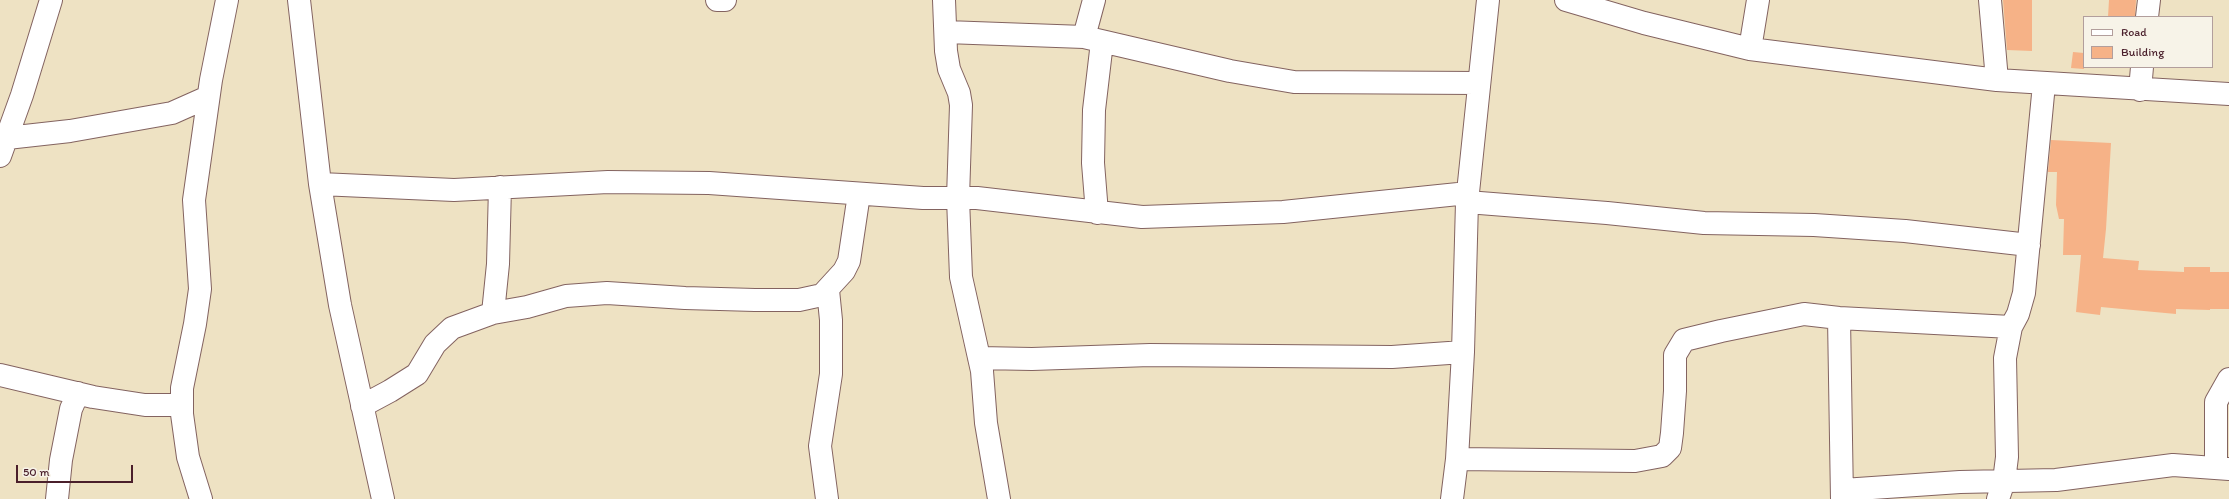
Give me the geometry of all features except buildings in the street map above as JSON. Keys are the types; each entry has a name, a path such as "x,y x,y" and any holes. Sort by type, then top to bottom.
{"street":[{"path":"3,147 51,0"},
{"path":"201,499 188,457 182,405 182,388 195,324 200,289 194,200 208,97 227,0"},
{"path":"299,0 320,184 340,304 383,499"},
{"path":"717,0 725,0"},
{"path":"944,0 946,50 949,69 959,93 961,105 958,198 961,277 982,371 986,423 999,499"},
{"path":"1094,0 1093,163 1097,213"},
{"path":"1452,499 1463,352 1468,198 1478,83 1488,0"},
{"path":"1566,0 1644,23 1750,49 1997,80 2140,90 2229,94"},
{"path":"1750,49 1758,0"},
{"path":"1990,0 1997,80"},
{"path":"2147,16 2149,0"},
{"path":"946,32 1093,39 1230,71 1294,82 1478,83"},
{"path":"2140,90 2142,68"},
{"path":"2001,490 2007,457 2005,358 2011,327 2018,314 2024,293 2044,84"},
{"path":"3,147 70,131 172,113 208,97"},
{"path":"320,184 454,190 608,182 709,183 859,194 977,198 1142,217 1283,212 1468,198 1704,223 1814,225 1898,231 2029,245"},
{"path":"494,313 498,264 500,187"},
{"path":"362,406 417,374 435,344 452,328 494,313 527,307 566,296 607,293 685,298 800,300 822,295 844,271 849,261 859,194"},
{"path":"827,499 820,446 831,374 831,320 828,290"},
{"path":"1456,459 1635,461 1662,456 1670,448 1675,390 1675,356 1684,340 1804,314 1839,318 2011,327"},
{"path":"1839,318 1842,494 2001,490 2056,480 2173,465 2222,468 2216,402 2229,379"},
{"path":"979,358 1032,359 1150,355 1392,357 1463,352"},
{"path":"0,375 70,397 145,405 182,405"},
{"path":"57,499 70,397"}]}
